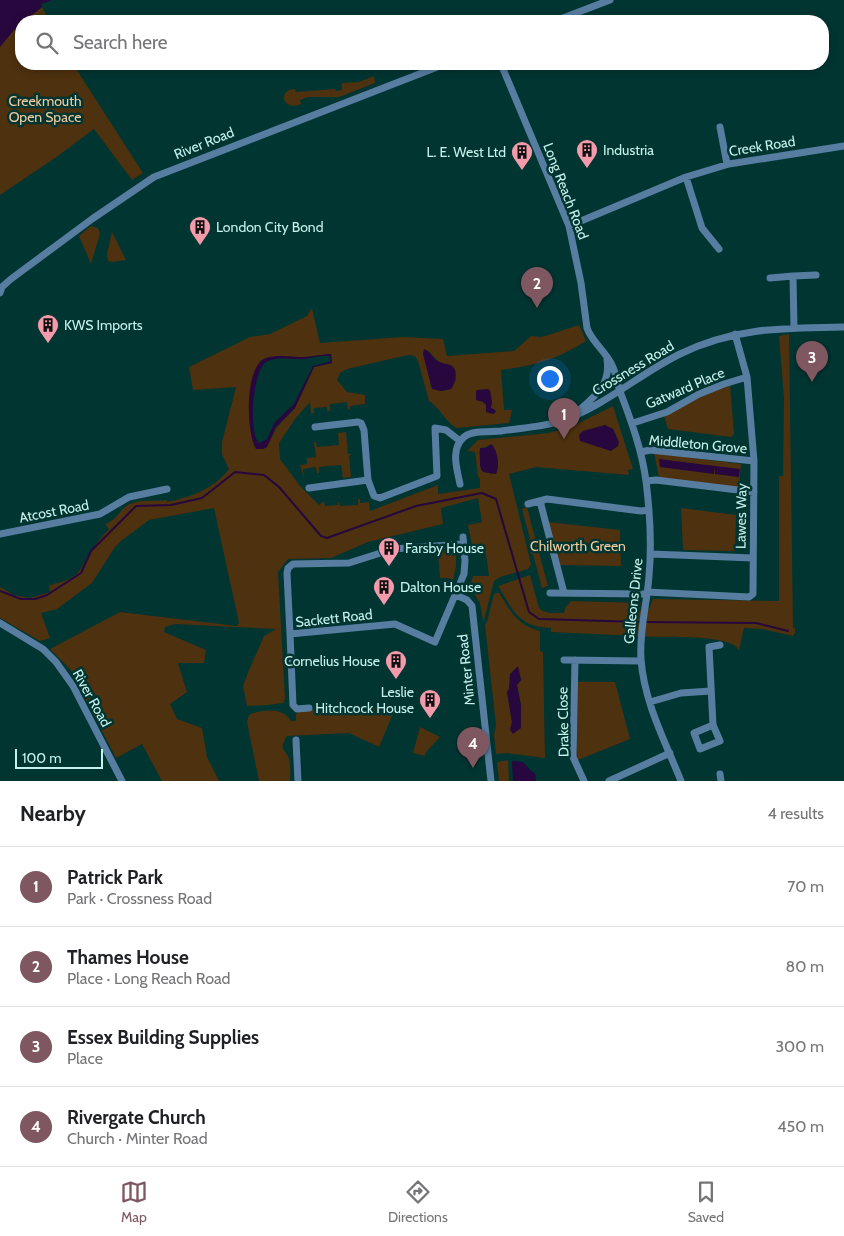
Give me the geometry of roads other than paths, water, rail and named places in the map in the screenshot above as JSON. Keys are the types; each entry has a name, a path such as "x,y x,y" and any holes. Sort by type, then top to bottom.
{"street":[{"path":"570,15 610,0"},
{"name":"River Road","path":"0,293 6,283 96,216 154,177 430,70"},
{"name":"Long Reach Road","path":"504,70 569,226 581,284 587,328 613,367 620,390"},
{"path":"720,127 727,164"},
{"name":"Creek Road","path":"569,226 686,177 727,164 844,146"},
{"path":"686,177 702,228 719,249"},
{"path":"770,278 816,275"},
{"path":"793,276 794,328"},
{"name":"Crossness Road","path":"460,441 472,433 541,426 571,417 605,400 680,354 735,334 764,329 844,327"},
{"name":"Lawes Way","path":"647,593 749,596 753,594 754,461 748,377 735,334"},
{"path":"571,417 602,388 608,374 607,357"},
{"name":"Gatward Place","path":"633,423 667,412 699,394 724,384 748,377"},
{"name":"Galleons Drive","path":"620,390 633,423 641,452 650,510 651,554 640,636 641,661 650,702 681,781"},
{"path":"315,427 361,423 364,430 368,480 374,496 380,498 437,476 435,428 446,430 460,441 457,447 456,462 460,484"},
{"name":"Middleton Grove","path":"641,452 650,450 754,461"},
{"path":"309,488 319,490 368,480"},
{"path":"646,481 656,480 754,492"},
{"name":"Atcost Road","path":"0,534 100,514 129,497 167,488"},
{"path":"528,504 547,499 641,511 650,510"},
{"path":"540,501 564,593"},
{"path":"290,634 287,573 288,568 293,564 349,563 393,549 463,540 464,574 456,595"},
{"path":"651,554 752,558"},
{"path":"550,593 647,593"},
{"name":"Sackett Road","path":"309,708 297,709 293,705 290,634 395,624 435,642 456,595"},
{"name":"Minter Road","path":"456,595 467,600 472,606 491,781"},
{"name":"River Road","path":"0,623 43,649 56,662 73,686 122,781"},
{"path":"713,725 709,647 720,645"},
{"path":"564,660 641,661"},
{"name":"Drake Close","path":"575,660 573,757 584,781"},
{"path":"650,702 681,693 711,691"},
{"path":"296,740 298,781"},
{"path":"609,781 618,779 670,753"}],"waterway":[{"path":"0,591 21,599 35,599 47,595 81,573 91,551 136,506 171,505 202,498 235,472 264,475 279,487 321,536 327,538 416,506 482,493 496,499 529,612 539,619 641,622"},
{"path":"646,622 756,623 788,631"}],"place":[{"name":"Industria","path":"587,169"},
{"name":"L. E. West Ltd","path":"522,171"},
{"name":"London City Bond","path":"200,246"},
{"name":"Thames House","path":"537,308"},
{"name":"KWS Imports","path":"48,344"},
{"name":"Essex Building Supplies","path":"812,382"},
{"name":"Patrick Park","path":"564,439"},
{"name":"Farsby House","path":"389,567"},
{"name":"Dalton House","path":"384,606"},
{"name":"Cornelius House","path":"396,680"},
{"name":"Leslie Hitchcock House","path":"430,719"},
{"name":"Rivergate Church","path":"473,768"}],"park label":[{"name":"Creekmouth Open Space","path":"45,109"},
{"name":"Chilworth Green","path":"578,546"}]}
